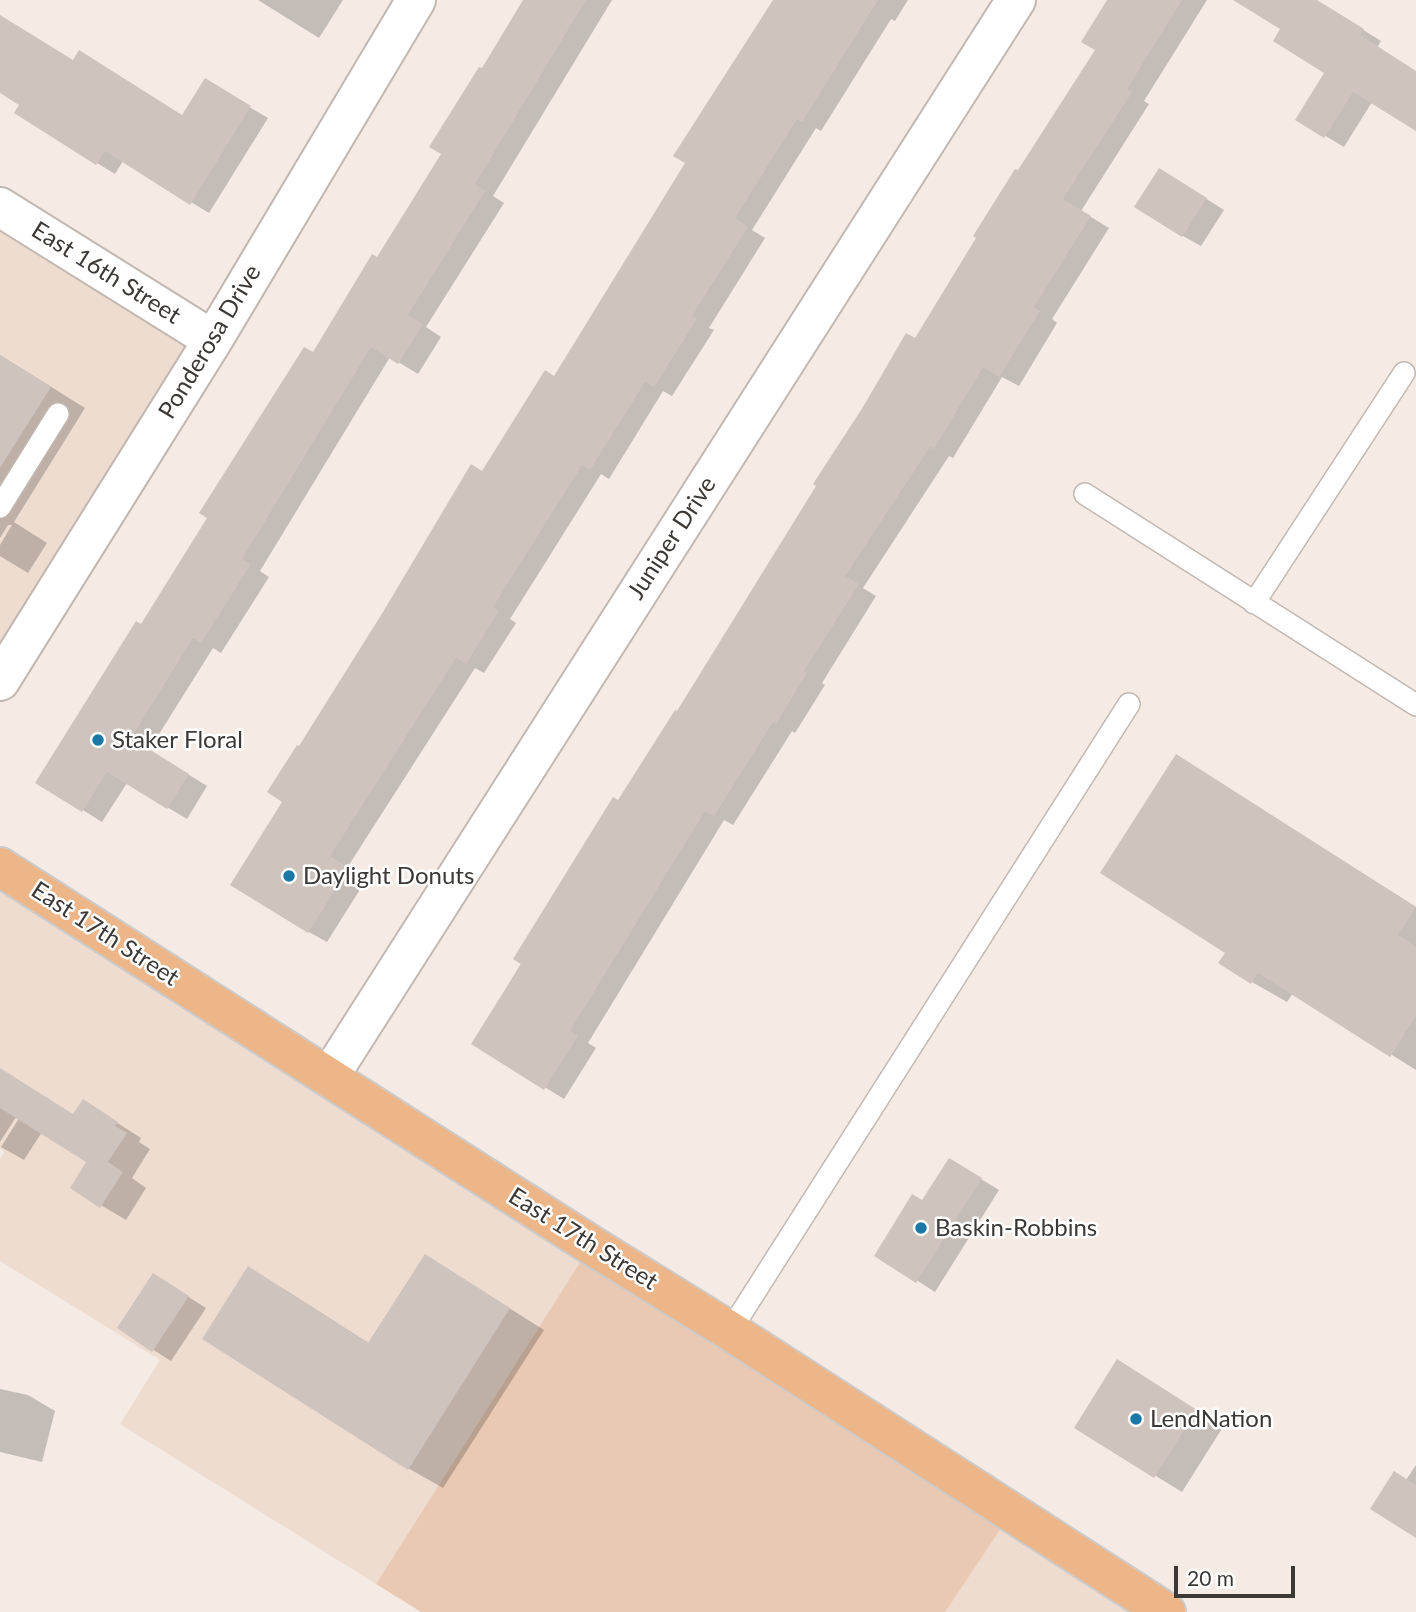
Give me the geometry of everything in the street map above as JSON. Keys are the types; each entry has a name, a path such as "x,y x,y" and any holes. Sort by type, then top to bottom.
{"main road":[{"name":"East 17th Street","path":"0,867 1166,1612"}],"street":[{"name":"Ponderosa Drive","path":"0,681 213,340 416,0"},
{"name":"Juniper Drive","path":"329,1077 1016,0"},
{"name":"East 16th Street","path":"0,207 213,340"}],"lane":[{"path":"1254,603 1404,373"},
{"path":"0,507 58,414"},
{"path":"1085,494 1416,705"},
{"path":"730,1331 1129,705"}],"shaded area":[{"path":"0,207 213,340 0,675"},
{"path":"0,867 591,1245 376,1584 120,1424 160,1360 0,1261 0,1159 4,1152 0,1149"},
{"path":"591,1245 1011,1513 945,1612 421,1612 376,1584"},
{"path":"1000,1506 1166,1612 933,1612"}],"building":[{"path":"523,0 586,0 475,184 485,191 408,315 423,324 398,364 371,347 242,559 251,564 201,643 193,638 131,738 189,774 167,809 107,772 82,812 35,783 136,621 141,624 207,518 199,513 304,347 313,352 372,254 377,257 441,154 429,147"},
{"path":"773,0 878,0 802,122 797,119 735,218 748,227 692,316 697,319 654,387 645,382 590,470 582,465 493,607 499,611 466,664 456,658 330,856 349,868 308,933 230,885 282,802 267,792 383,612 471,464 482,471 545,370 554,376 685,163 673,156"},
{"path":"1107,0 1182,0 1127,89 1132,92 1063,199 1091,216 1034,307 1040,311 999,377 983,367 934,449 930,447 845,576 859,584 804,671 807,673 714,816 705,811 570,1031 578,1036 544,1090 471,1044 521,964 513,959 613,797 618,800 675,710 677,711 816,486 813,484 863,407 906,333 915,338 976,238 973,236 1095,50 1081,42"},
{"path":"1233,0 1317,0 1364,29 1360,35 1416,71 1416,131 1353,92 1324,138 1295,120 1324,73 1273,41 1280,29"},
{"path":"0,15 73,60 79,50 182,115 205,78 251,106 190,205 105,151 96,165 14,113 19,105 0,93"},
{"path":"1159,168 1207,198 1182,237 1134,207"},
{"path":"0,355 51,387 0,468"},
{"path":"1176,754 1416,907 1398,935 1416,947 1416,1016 1390,1057 1258,973 1251,984 1218,963 1225,953 1100,873"},
{"path":"0,1068 73,1114 83,1099 118,1122 115,1126 127,1133 108,1162 123,1172 100,1208 70,1188 86,1162 0,1108"},
{"name":"Baskin-Robbins","path":"949,1158 982,1178 916,1283 874,1256 912,1194 922,1200"},
{"path":"425,1254 510,1308 408,1470 202,1339 248,1266 368,1343"},
{"path":"153,1273 189,1296 152,1352 117,1328"},
{"name":"LendNation","path":"1117,1359 1197,1410 1154,1478 1074,1428"},
{"path":"1394,1471 1416,1485 1416,1538 1370,1509"}],"place":[{"name":"Staker Floral","path":"98,740"},
{"name":"Daylight Donuts","path":"289,876"},
{"name":"Baskin-Robbins","path":"921,1228"},
{"name":"LendNation","path":"1136,1419"}]}
